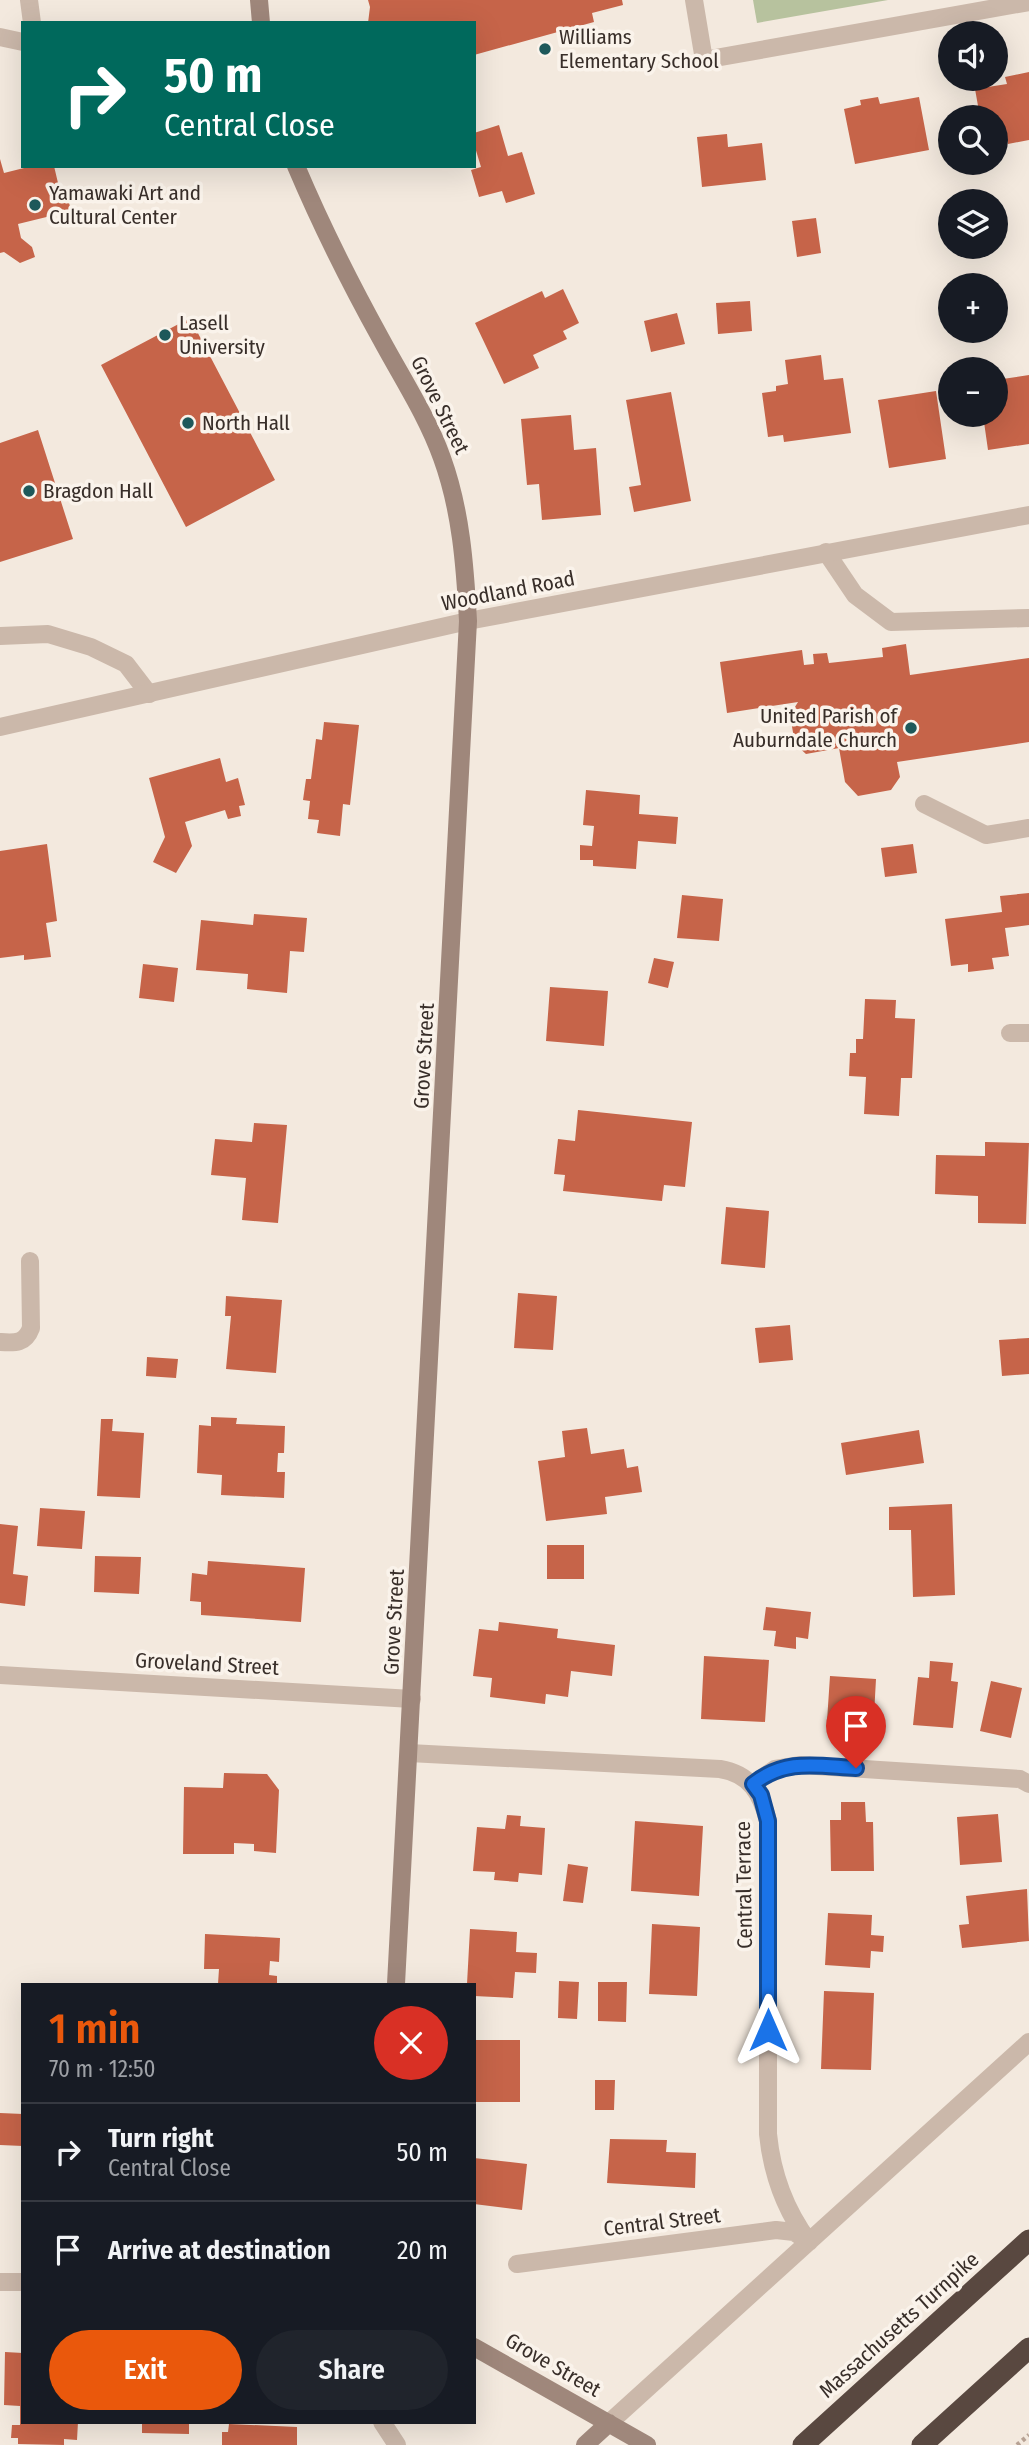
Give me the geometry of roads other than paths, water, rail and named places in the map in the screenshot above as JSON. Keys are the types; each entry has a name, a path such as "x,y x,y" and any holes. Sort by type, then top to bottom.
{"highway":[{"name":"Massachusetts Turnpike","path":"803,2445 1029,2240"},
{"path":"922,2445 1029,2348"}],"main road":[{"path":"259,0 261,21"},
{"name":"Grove Street","path":"297,168 337,255 438,447 456,509 463,550 468,621 396,1983"},
{"name":"Grove Street","path":"476,2348 647,2445"},
{"path":"584,2445 609,2423"}],"street":[{"path":"694,0 704,60 1029,2"},
{"path":"0,37 21,42"},
{"name":"Woodland Road","path":"0,727 468,621 1029,515"},
{"path":"826,552 855,595 891,622 1029,618"},
{"path":"0,636 48,634 91,647 126,664 149,694"},
{"path":"924,804 986,835 1029,828"},
{"path":"1010,1032 1029,1033"},
{"path":"0,1342 19,1343 27,1337 31,1328 30,1261"},
{"name":"Groveland Street","path":"0,1675 412,1699"},
{"path":"409,1754 720,1769 742,1776 753,1784 775,1769 801,1765 1020,1779 1029,1784"},
{"name":"Central Terrace","path":"753,1784 761,1795 768,1821 770,2155 788,2208 809,2242"},
{"path":"609,2423 1029,2042"},
{"name":"Central Street","path":"517,2264 776,2230 794,2232 809,2242"},
{"path":"0,2281 21,2282"},
{"path":"383,2424 397,2445"}],"place":[{"name":"Williams Elementary School","path":"545,49"},
{"name":"Yamawaki Art and Cultural Center","path":"35,205"},
{"name":"Lasell University","path":"165,335"},
{"name":"North Hall","path":"188,423"},
{"name":"Bragdon Hall","path":"29,491"},
{"name":"United Parish of Auburndale Church","path":"911,728"}]}
